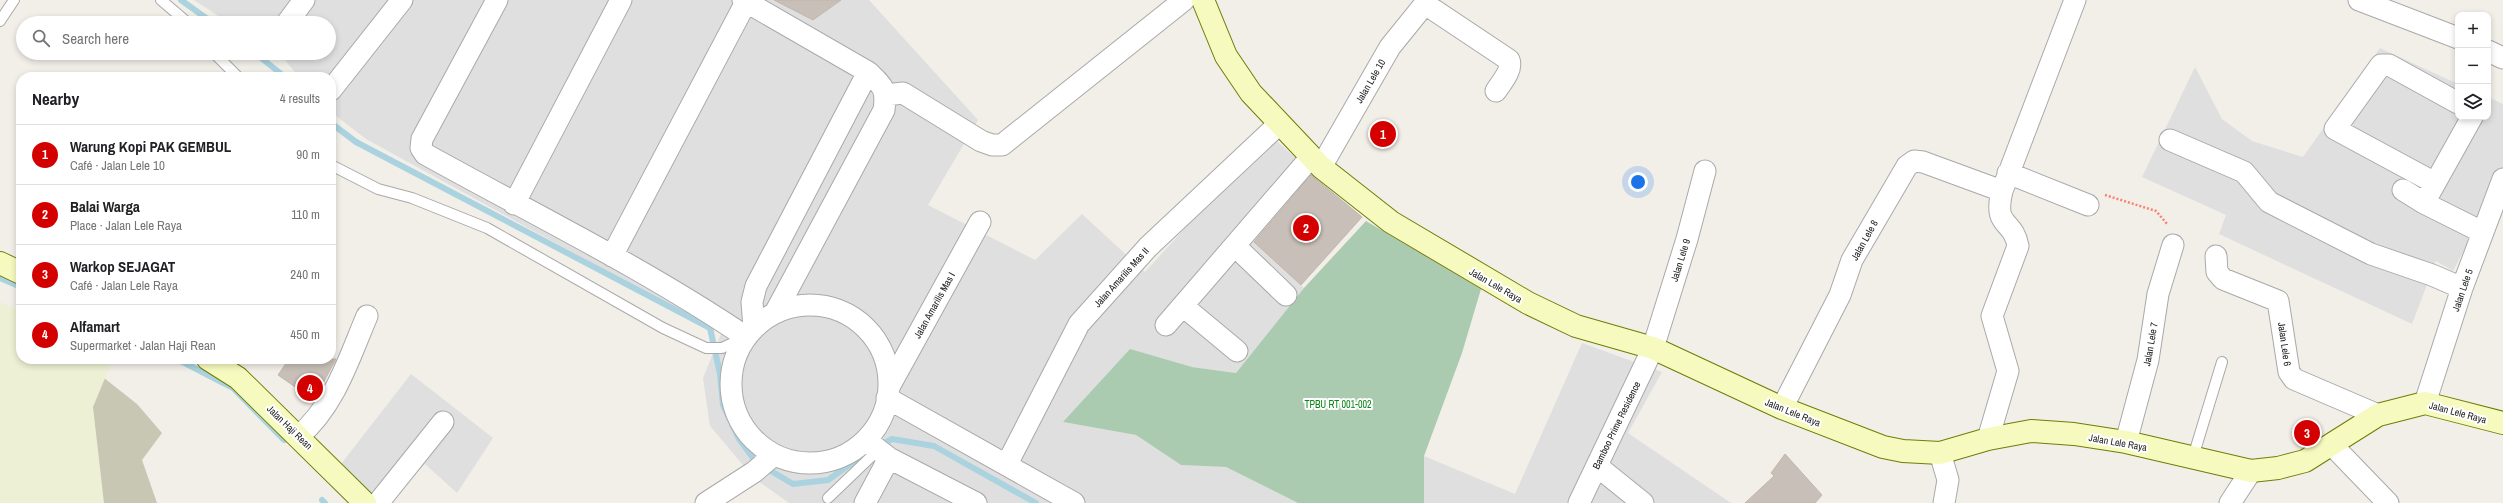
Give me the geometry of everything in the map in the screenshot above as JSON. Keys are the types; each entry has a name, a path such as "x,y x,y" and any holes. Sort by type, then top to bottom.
{"street":[{"path":"293,16 304,0"},
{"path":"336,96 402,0"},
{"path":"497,0 422,139 421,148 426,154 514,204 612,256 716,316 750,332"},
{"path":"514,204 621,0"},
{"path":"886,95 904,93 981,141 992,145 1002,145 1184,0"},
{"name":"Jalan Lele Raya","path":"1203,0 1226,56 1251,93 1316,162 1367,205 1397,226 1528,303 1576,326 1653,348 1782,408 1883,447 1903,451 1940,453 1988,439 2031,431 2074,434 2126,442 2251,471 2278,468 2305,461 2378,416 2425,403 2503,423"},
{"path":"1988,439 2008,371 1992,316 2018,246 2016,236 2000,218 1998,208 2005,182 2075,0"},
{"path":"2359,0 2455,37"},
{"path":"612,256 744,1 868,72 882,85 886,95 884,110 776,313"},
{"path":"1426,2 1509,60 1510,65 1506,76 1496,91"},
{"name":"Jalan Lele 10","path":"1166,325 1235,246 1316,162 1390,48 1426,2"},
{"path":"2491,52 2503,58"},
{"path":"2435,183 2335,129 2381,65 2389,65 2455,101"},
{"path":"868,72 756,286 752,302 750,332 733,366 731,385 734,406 747,432 756,443 774,455 793,462 812,464 832,460 850,452 877,450 976,503"},
{"path":"2424,203 2470,120"},
{"name":"Jalan Amarilis Mas II","path":"1007,464 1079,324 1148,247 1279,124"},
{"path":"2170,140 2244,172 2268,202 2371,254 2432,274 2462,288"},
{"name":"Jalan Lele 8","path":"1782,408 1840,295 1852,260 1906,166 1914,162 1923,162 2005,182 2088,205"},
{"name":"Jalan Lele 9","path":"1653,348 1705,171"},
{"name":"Jalan Lele 5","path":"2425,403 2462,288 2503,180"},
{"path":"2403,190 2424,203 2482,232"},
{"name":"Jalan Amarilis Mas I","path":"888,393 980,222"},
{"name":"Jalan Lele 7","path":"2126,442 2148,360 2158,294 2173,245"},
{"path":"1235,246 1286,295"},
{"name":"Jalan Lele 6","path":"2216,256 2216,272 2223,279 2278,301 2289,372 2294,379 2378,416"},
{"path":"0,263 16,271"},
{"path":"750,332 776,313 795,306 815,305 835,309 853,318 868,331 880,348 887,367 888,393 865,503"},
{"path":"1183,306 1237,351"},
{"path":"299,436 308,428 337,388 367,316"},
{"name":"Bamboo Prime Residence","path":"1579,503 1653,348"},
{"name":"Jalan Haji Rean","path":"216,364 238,378 299,436 365,503"},
{"path":"888,393 1074,503"},
{"path":"378,503 443,422"},
{"path":"2332,445 2388,503"},
{"path":"1940,453 1948,480 1944,503"},
{"path":"706,503 754,472 774,455"},
{"path":"1597,466 1643,503"},
{"path":"2230,503 2251,471"}],"lane":[{"path":"0,21 14,0"},
{"path":"161,0 180,16"},
{"path":"221,60 233,72"},
{"path":"336,167 378,188 412,198 487,228 663,328 706,348 722,348 750,332"},
{"path":"2193,457 2222,362"},
{"path":"828,498 877,450"}],"path":[{"path":"2088,205 2107,194 2156,211 2167,223 2173,245"}],"shaded area":[{"path":"194,0 869,0 978,120 928,205 1035,260 1082,214 1145,272 1270,135 1317,177 1257,244 1304,288 1236,373 1192,367 1063,422 1136,435 1181,465 1226,467 1298,503 789,503 754,478 710,426 703,378 721,334 366,139 336,116 336,72 295,72 285,60 336,60 336,16 218,16"},
{"path":"2380,48 2455,83 2455,120 2491,120 2491,98 2503,104 2503,176 2453,271 2436,261 2412,324 2219,234 2226,215 2142,177 2195,67 2222,119 2252,141 2303,157"},
{"path":"0,302 16,309 16,364 111,364 93,407 104,503 0,503"},
{"path":"1582,343 1662,372 1628,433 1731,503 1424,503 1424,456 1515,494"},
{"path":"0,348 16,356 16,364 86,364 137,404 162,433 142,460 157,503 3,503 0,497"},
{"path":"411,374 493,438 457,493 425,464 387,503 376,503 341,464"}],"green space":[{"name":"TPBU RT 001-002","path":"1366,221 1481,289 1462,353 1424,456 1424,503 1298,503 1226,467 1181,465 1136,435 1063,422 1130,349 1192,367 1236,373 1304,288"}],"building":[{"path":"774,0 841,0 813,20"},
{"path":"1311,175 1362,217 1301,285 1254,242"},
{"path":"286,364 333,364 314,400 278,375"},
{"path":"1785,454 1822,495 1815,503 1745,503 1774,476 1771,473"}],"waterway":[{"path":"181,0 203,16"},
{"path":"264,60 279,72"},
{"path":"336,127 356,142 710,328 720,374 723,405 739,439 756,462 793,484 828,480 866,453 892,439 934,446 1036,503"},
{"path":"0,278 16,285"},
{"path":"187,364 233,388 284,440"},
{"path":"322,500 325,503"}],"place":[{"name":"Warung Kopi PAK GEMBUL","path":"1383,134"},
{"name":"Balai Warga","path":"1306,228"},
{"name":"Alfamart","path":"310,388"},
{"name":"Warkop SEJAGAT","path":"2307,433"}]}
